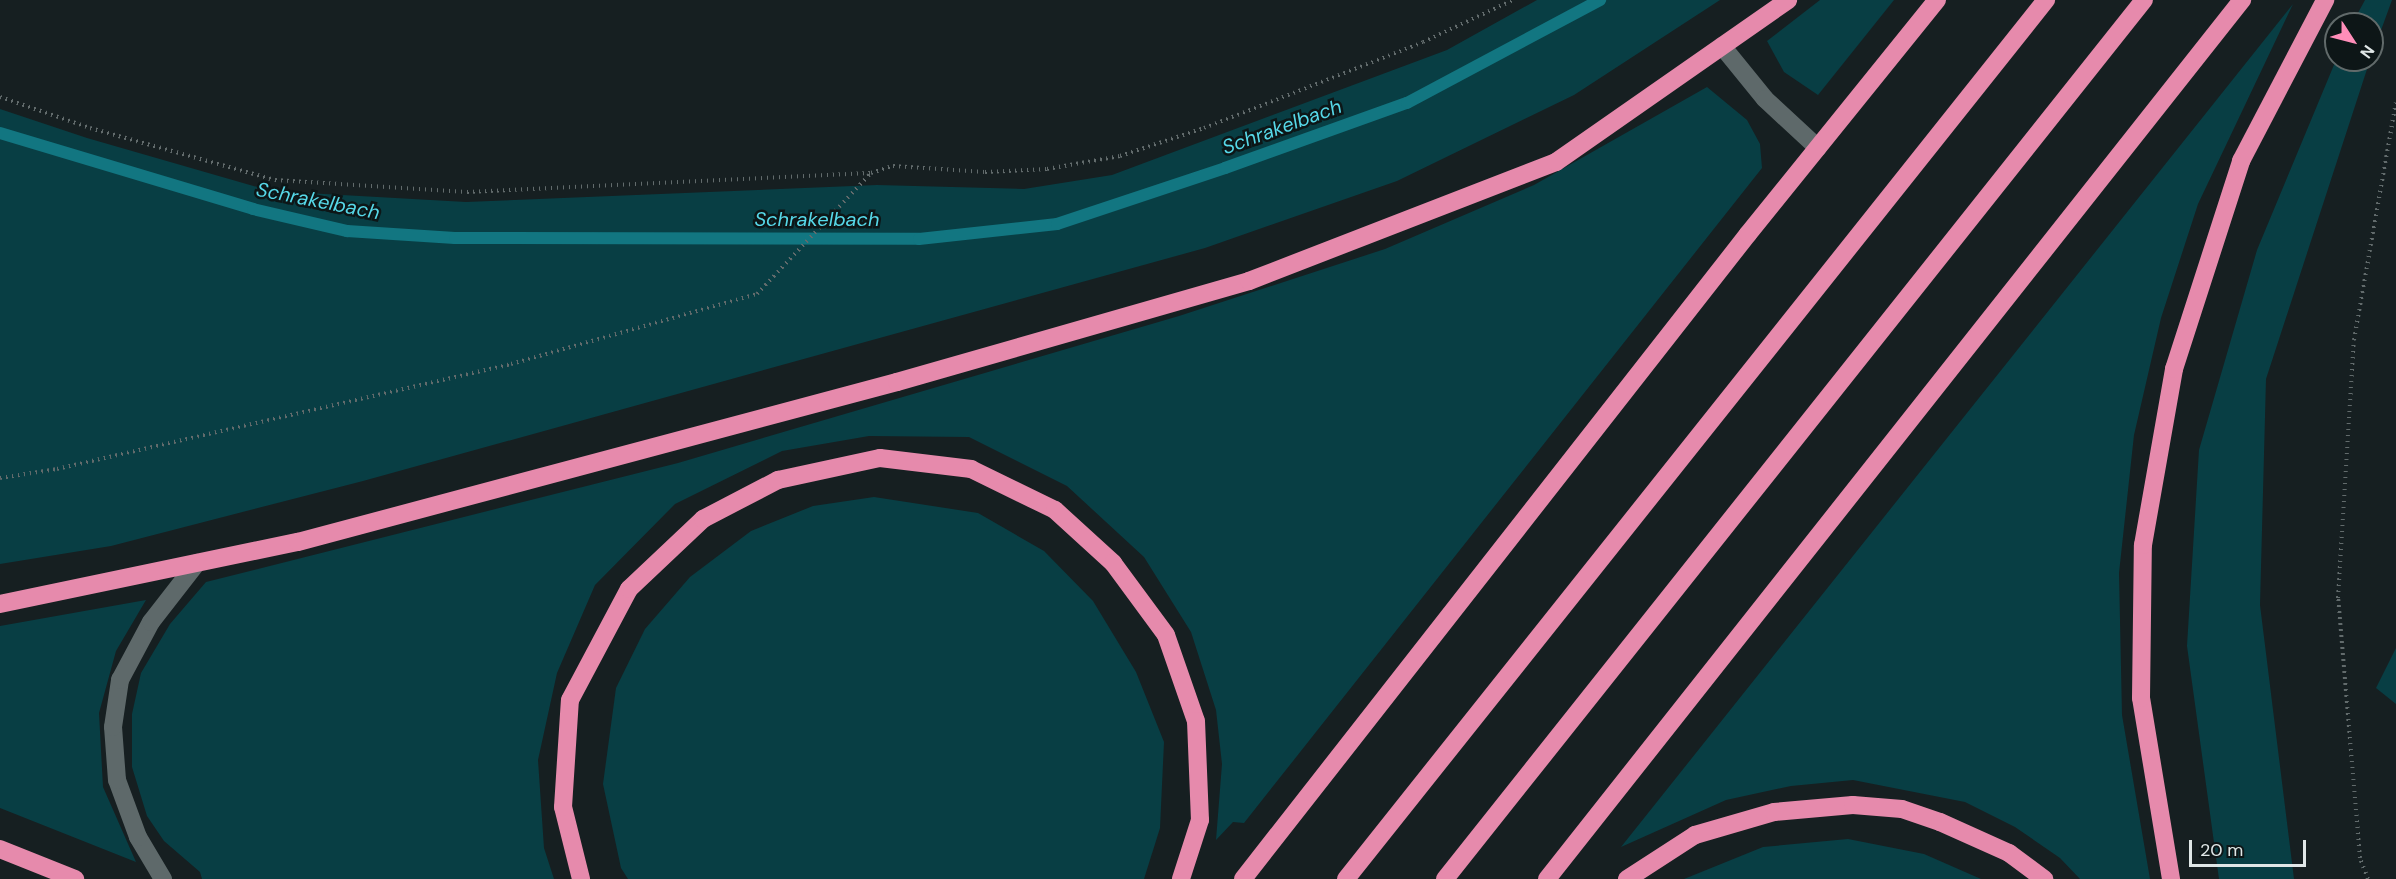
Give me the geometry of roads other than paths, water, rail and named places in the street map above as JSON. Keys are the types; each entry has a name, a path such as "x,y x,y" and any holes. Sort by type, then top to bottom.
{"highway":[{"path":"0,604 298,542 897,382 1249,281 1556,162 1788,0"},
{"path":"1243,879 1937,0"},
{"path":"1346,879 2046,0"},
{"path":"1445,879 2144,0"},
{"path":"1547,879 2242,0"},
{"path":"2171,879 2141,698 2143,545 2172,381 2241,160 2325,0"},
{"path":"581,879 563,807 570,700 629,589 704,519 778,480 880,458 971,469 1055,510 1113,563 1166,635 1196,721 1200,820 1181,879"},
{"path":"1627,879 1695,835 1774,812 1853,805 1902,809 1940,822 2009,853 2043,879"},
{"path":"0,849 75,879"}],"lane":[{"path":"1722,45 1765,99 1818,148"},
{"path":"163,879 138,837 117,780 113,727 120,680 151,622 197,563"}],"waterway":[{"name":"Schrakelbach","path":"0,133 253,209 347,231 455,238 919,239 1057,224 1225,168 1407,103 1600,0"}]}
